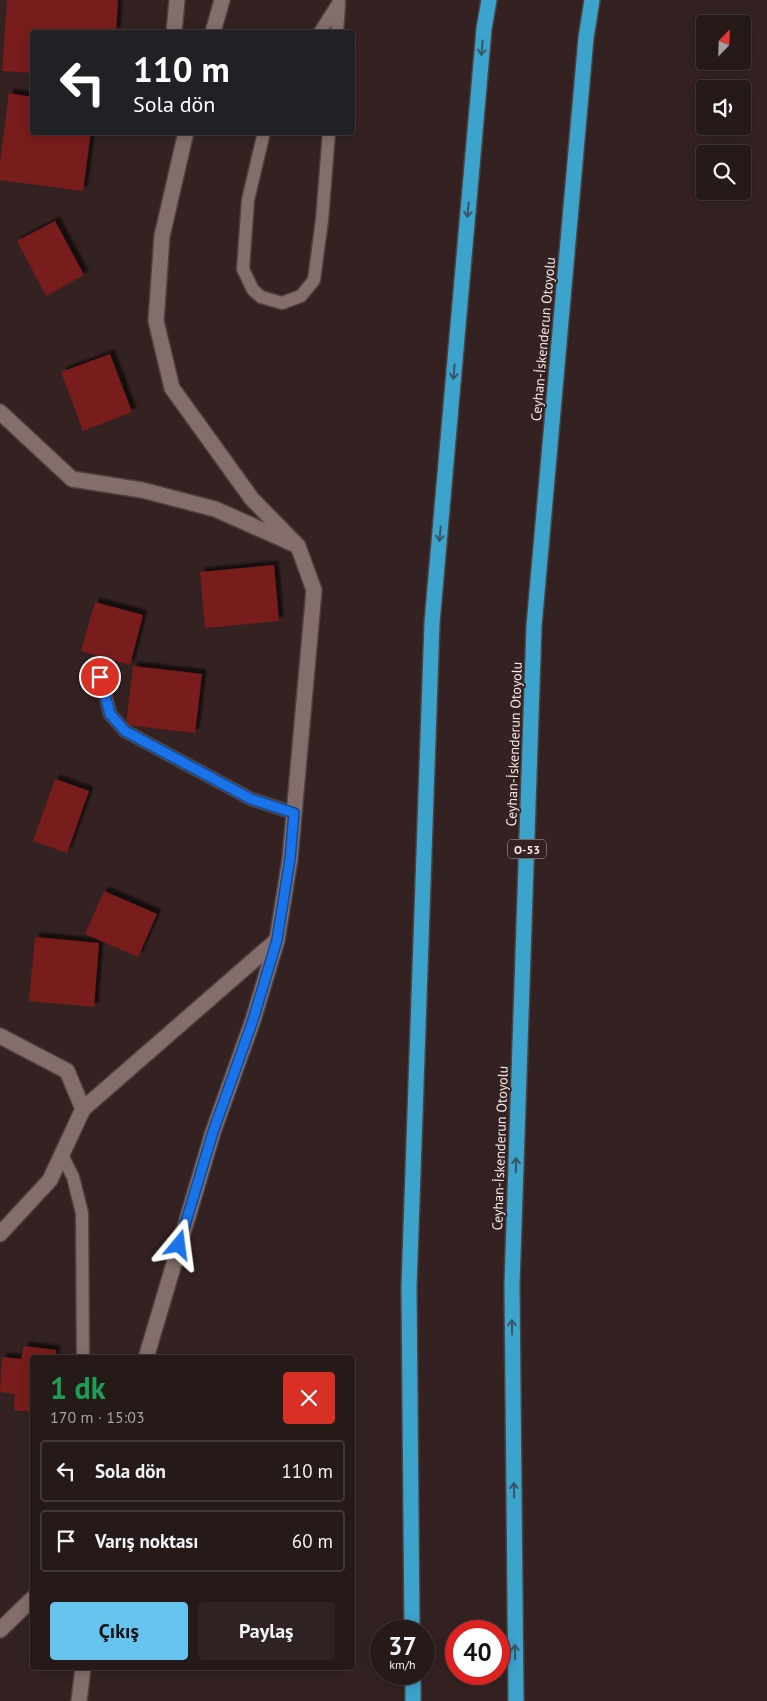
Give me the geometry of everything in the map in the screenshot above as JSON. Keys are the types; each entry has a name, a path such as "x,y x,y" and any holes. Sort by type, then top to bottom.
{"highway":[{"path":"412,1620 409,1286 432,623 484,29 489,0"},
{"name":"Ceyhan-İskenderun Otoyolu","path":"516,1701 512,1285 534,626 586,38 592,0"},
{"path":"413,1685 413,1701"}],"street":[{"path":"174,30 177,0"},
{"path":"214,30 222,0"},
{"path":"147,1355 213,1132 253,1020 277,940 290,859 314,590 298,546 252,499 172,388 156,320 162,236 185,135"},
{"path":"0,412 72,478 142,490 215,509 298,546"},
{"path":"0,1234 50,1180 83,1109 277,940"},
{"path":"0,1036 67,1072 83,1109"},
{"path":"0,1630 30,1601"},
{"path":"79,1701 83,1670"}],"lane":[{"path":"321,30 339,1"},
{"path":"337,30 339,1"},
{"path":"263,135 248,200 243,269 252,290 261,297 282,303 301,296 314,280 322,220 329,135"},
{"path":"100,677 110,714 125,731 251,799 294,813"},
{"path":"62,1155 73,1178 82,1213 83,1355"}],"building":[{"path":"7,0 118,0 116,30 30,30 30,73 2,71"},
{"path":"9,93 30,97 30,135 91,135 83,191 0,180 0,162"},
{"path":"55,221 84,275 46,296 17,241"},
{"path":"110,354 132,412 83,431 61,372"},
{"path":"274,565 279,621 205,628 200,572"},
{"path":"95,602 143,615 130,665 81,651"},
{"path":"133,666 202,674 195,733 126,725"},
{"path":"55,779 89,791 67,853 33,841"},
{"path":"104,891 157,914 138,957 85,934"},
{"path":"35,937 99,943 94,1007 29,1001"},
{"path":"24,1346 56,1350 55,1355 30,1355 30,1412 14,1410 15,1394 0,1392 2,1357 21,1359"}],"route":[{"path":"100,677 110,714 117,725 125,731 251,799 294,813 290,859 277,940 253,1020 213,1132 179,1245"}]}
